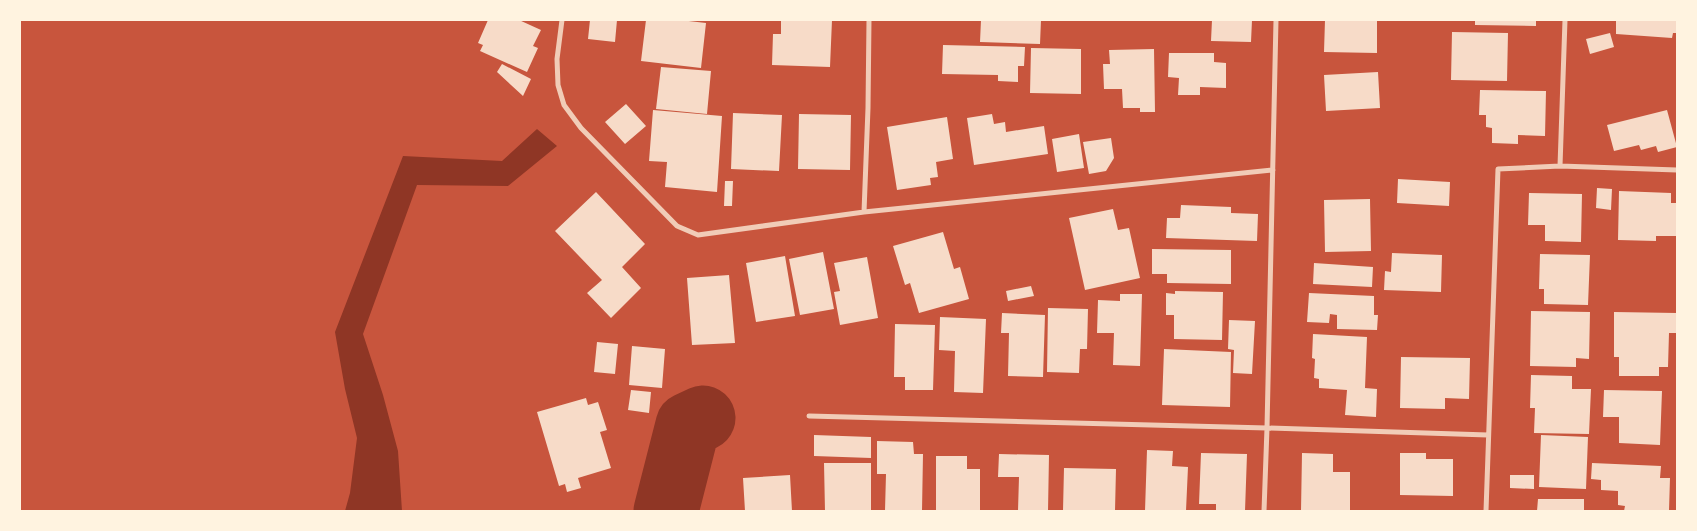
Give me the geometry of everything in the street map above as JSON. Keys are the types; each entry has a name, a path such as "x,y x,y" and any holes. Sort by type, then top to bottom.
{"street":[{"path":"562,20 557,59 558,85 564,105 581,128 677,226 698,235 864,212 1272,170"},
{"path":"864,212 869,20"},
{"path":"1264,511 1276,20"},
{"path":"1560,166 1565,20"},
{"path":"1486,511 1498,168 1560,166 1677,170"},
{"path":"809,416 1488,435"}],"shaded area":[{"path":"537,129 557,146 508,186 417,185 363,334 383,395 398,451 402,511 345,511 350,493 357,438 345,389 335,332 403,156 502,161"}],"building":[{"path":"488,20 519,20 541,30 533,46 538,48 527,72 480,51 483,45 478,43"},
{"path":"590,20 617,20 615,42 588,39"},
{"path":"646,20 680,20 706,23 701,68 641,61"},
{"path":"781,20 832,20 830,67 772,65 773,34 781,34"},
{"path":"981,20 1041,20 1040,44 980,42"},
{"path":"1212,20 1252,20 1251,42 1211,41"},
{"path":"1325,20 1377,20 1377,53 1324,52"},
{"path":"1475,20 1536,20 1536,26 1475,25"},
{"path":"1616,20 1677,20 1677,33 1673,33 1672,38 1616,34"},
{"path":"1452,32 1508,33 1507,81 1451,80"},
{"path":"1610,33 1614,47 1590,54 1586,39"},
{"path":"943,45 1025,47 1024,66 1018,66 1018,82 998,81 998,75 942,74"},
{"path":"1031,48 1081,49 1081,94 1030,93"},
{"path":"1154,49 1155,112 1140,112 1140,108 1123,108 1122,89 1104,89 1103,64 1110,64 1109,50"},
{"path":"1169,53 1214,53 1214,62 1226,63 1226,88 1200,87 1200,95 1178,95 1179,78 1168,77"},
{"path":"502,64 531,79 523,96 497,72"},
{"path":"661,67 711,71 707,114 656,109"},
{"path":"1378,72 1380,108 1326,111 1324,75"},
{"path":"1480,90 1546,91 1545,136 1518,135 1518,144 1492,143 1492,128 1486,127 1486,115 1479,115"},
{"path":"626,104 646,126 625,144 605,122"},
{"path":"653,110 722,116 717,192 665,187 667,162 649,161"},
{"path":"1667,110 1677,147 1658,152 1656,146 1641,150 1639,145 1614,151 1607,125"},
{"path":"733,113 782,115 779,171 731,169"},
{"path":"799,114 851,115 850,170 798,169"},
{"path":"992,114 994,124 1005,122 1006,132 1044,126 1048,154 974,165 967,118"},
{"path":"947,117 953,159 936,162 938,177 930,178 931,185 897,190 887,127"},
{"path":"1079,134 1084,168 1057,172 1052,139"},
{"path":"1111,138 1114,158 1106,171 1089,174 1083,142"},
{"path":"1398,179 1450,182 1449,206 1397,203"},
{"path":"725,181 733,181 732,206 724,206"},
{"path":"1597,188 1612,189 1611,210 1596,208"},
{"path":"1619,191 1671,193 1671,203 1677,203 1676,236 1656,236 1656,241 1618,240"},
{"path":"596,192 645,244 622,267 641,288 611,318 587,293 602,280 555,231"},
{"path":"1529,193 1582,194 1581,242 1545,241 1545,225 1528,225"},
{"path":"1370,199 1371,251 1325,252 1324,200"},
{"path":"1181,205 1231,207 1231,213 1258,214 1257,241 1166,238 1167,218 1180,218"},
{"path":"1113,209 1118,230 1129,228 1140,278 1085,290 1069,218"},
{"path":"943,232 954,269 960,267 969,299 919,313 910,283 905,285 893,246"},
{"path":"1152,249 1231,250 1231,284 1167,283 1167,274 1152,274"},
{"path":"823,252 834,309 800,315 789,259"},
{"path":"1392,253 1442,255 1441,292 1384,290 1385,271 1391,272"},
{"path":"1540,254 1590,255 1588,305 1544,304 1544,289 1539,289"},
{"path":"785,256 795,316 756,322 746,263"},
{"path":"867,257 878,318 840,325 834,292 840,291 834,263"},
{"path":"1314,263 1373,267 1372,287 1313,284"},
{"path":"729,275 735,343 692,345 687,278"},
{"path":"1031,286 1034,296 1008,301 1006,291"},
{"path":"1175,291 1223,292 1222,340 1174,339 1174,315 1166,315 1166,293 1175,294"},
{"path":"1309,293 1374,296 1374,315 1378,315 1377,330 1337,329 1337,315 1330,314 1329,323 1307,322"},
{"path":"1120,294 1142,294 1140,366 1113,365 1114,333 1097,333 1098,300 1120,301"},
{"path":"1048,308 1088,309 1087,349 1080,349 1079,373 1047,372"},
{"path":"1531,311 1590,312 1589,359 1576,358 1576,367 1530,366"},
{"path":"1614,312 1677,313 1677,333 1669,333 1668,367 1659,367 1659,376 1619,376 1619,357 1614,357"},
{"path":"1002,313 1045,315 1043,377 1008,376 1009,333 1001,333"},
{"path":"940,317 986,319 983,393 954,392 955,351 939,350"},
{"path":"1229,320 1255,321 1252,374 1233,373 1234,350 1228,349"},
{"path":"895,324 935,325 933,390 905,390 905,377 894,377"},
{"path":"1313,334 1367,337 1365,388 1377,389 1376,417 1345,415 1347,390 1319,388 1319,379 1314,378 1315,359 1312,358"},
{"path":"597,342 618,344 615,374 594,372"},
{"path":"632,346 665,349 662,388 629,385"},
{"path":"1164,349 1231,352 1230,407 1162,405"},
{"path":"1401,357 1470,358 1469,399 1445,398 1445,409 1400,408"},
{"path":"1531,375 1572,376 1572,389 1591,389 1589,434 1534,433 1535,408 1530,408"},
{"path":"631,390 651,392 649,413 628,410"},
{"path":"1604,390 1662,391 1660,445 1619,443 1619,417 1603,417"},
{"path":"586,398 588,405 598,402 607,430 600,432 611,468 578,478 581,488 567,492 565,484 559,486 537,412"},
{"path":"814,435 871,437 871,458 814,456"},
{"path":"1541,435 1588,437 1586,489 1539,487"},
{"path":"877,441 913,442 914,454 923,454 922,511 885,511 886,474 877,474"},
{"path":"1147,450 1173,451 1172,466 1188,467 1186,511 1145,511"},
{"path":"1201,453 1247,454 1245,511 1216,511 1216,504 1199,504"},
{"path":"1302,453 1333,454 1333,472 1350,472 1350,511 1301,511"},
{"path":"1400,453 1426,453 1426,459 1453,459 1453,496 1400,495"},
{"path":"999,454 1049,455 1048,511 1018,511 1019,477 998,477"},
{"path":"936,456 967,456 967,469 980,469 980,511 936,511"},
{"path":"824,463 871,463 871,511 825,511"},
{"path":"1592,463 1661,466 1660,478 1670,478 1669,511 1624,511 1625,506 1618,505 1618,491 1601,490 1601,480 1591,479"},
{"path":"1064,468 1116,469 1115,511 1063,511"},
{"path":"790,475 792,511 745,511 743,478"},
{"path":"1510,475 1534,475 1534,489 1510,488"},
{"path":"1538,499 1584,499 1584,511 1537,511"}],"waterway":[{"path":"666,511 688,425 703,418"}]}
